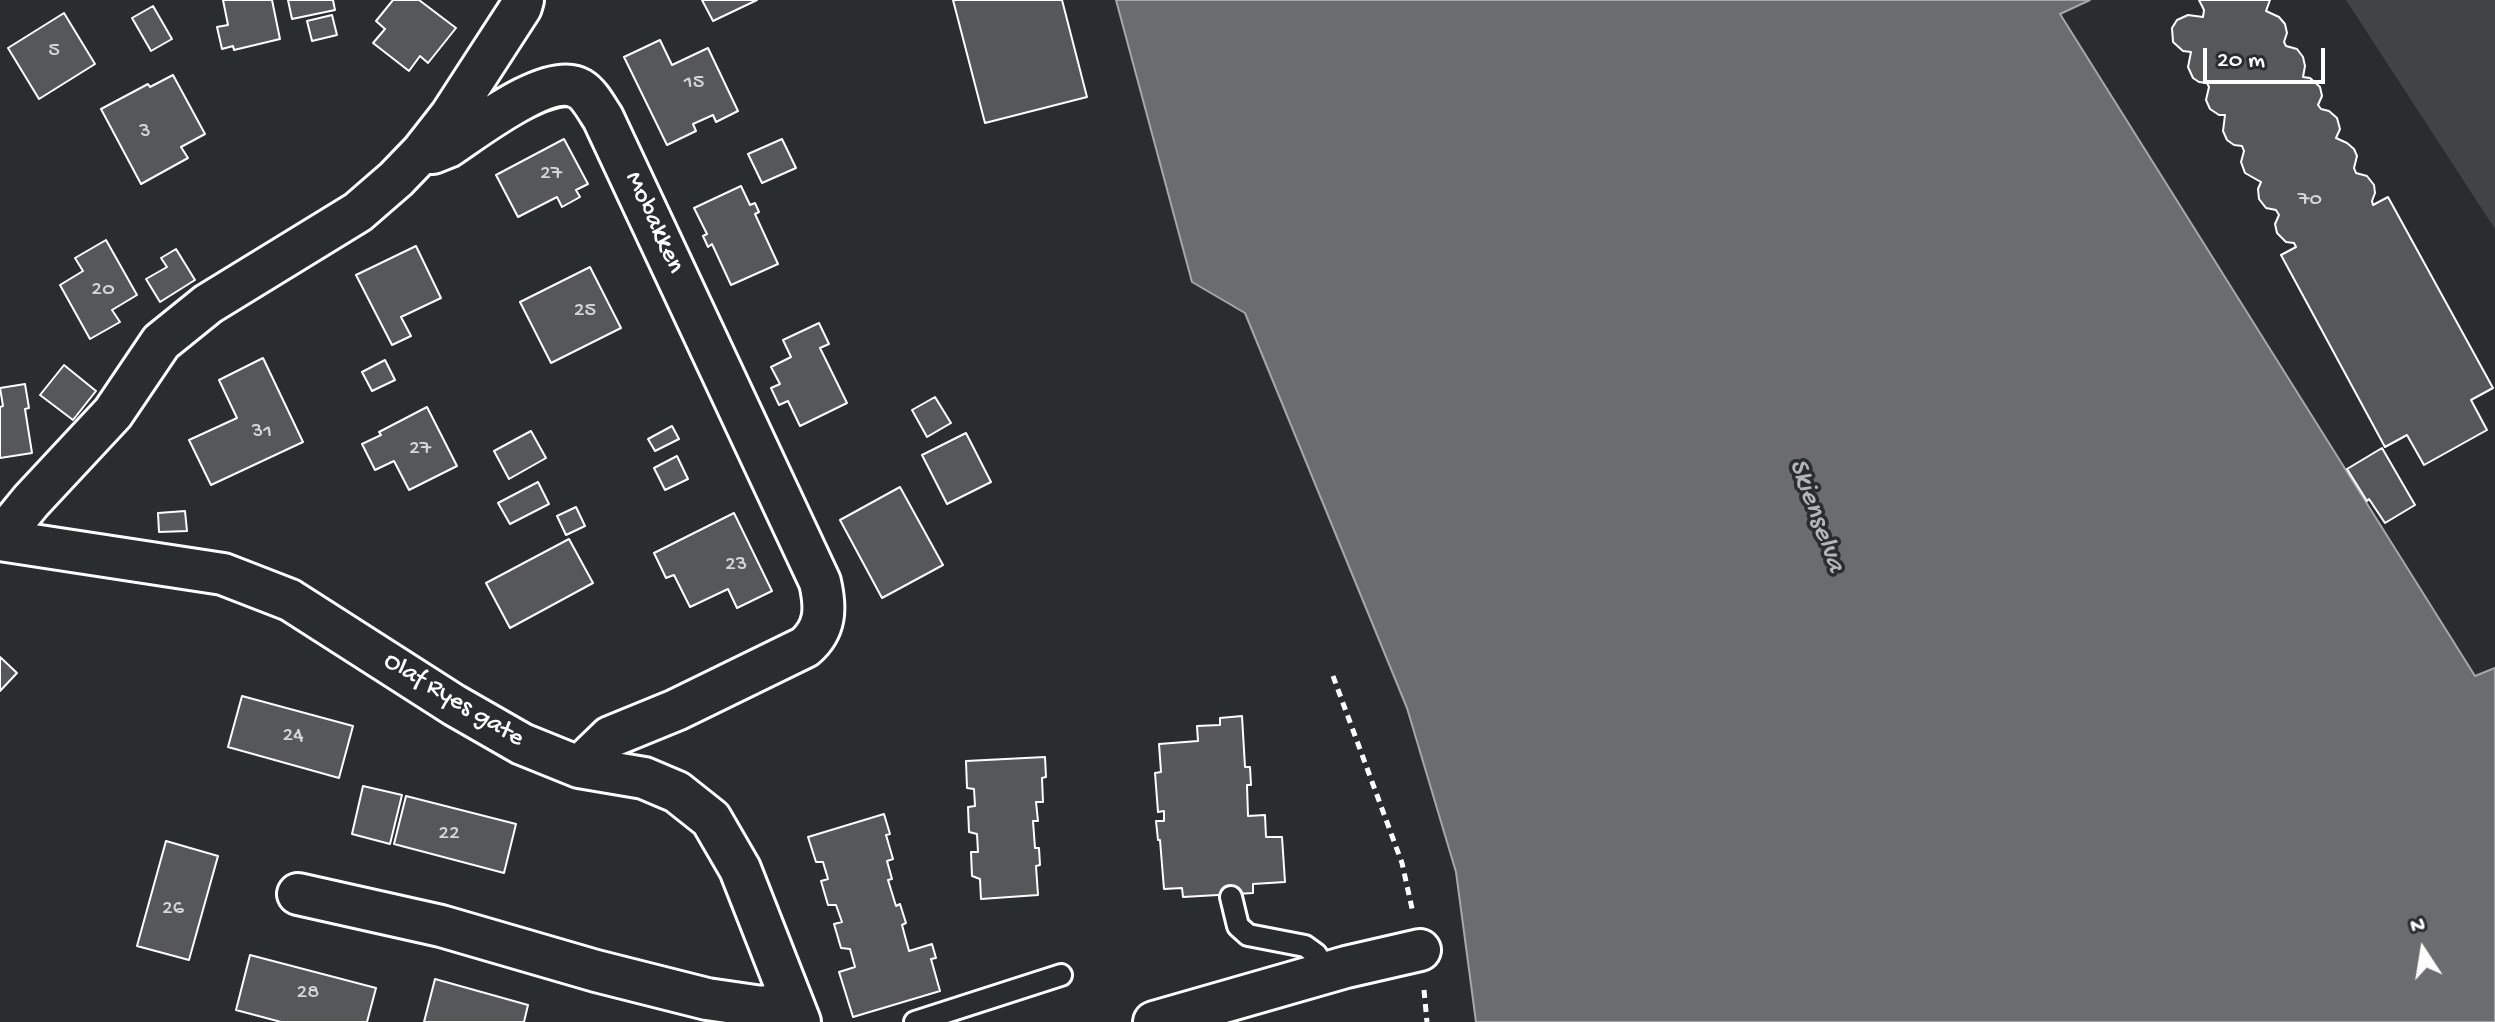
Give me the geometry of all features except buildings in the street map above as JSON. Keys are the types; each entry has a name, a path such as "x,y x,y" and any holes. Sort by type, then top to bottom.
{"street":[{"name":"Mobakken","path":"0,539 113,413 161,342 208,304 358,212 396,179 451,115 523,0"},
{"name":"Mobakken","path":"422,152 433,153 448,147 534,92 564,84 580,89 603,118 814,567 825,601 822,623 815,638 783,659 728,686 610,737 579,767"},
{"name":"Olaf Ryes gate","path":"0,539 223,574 290,600 522,744 579,767 644,778 677,792 711,819 740,869 795,1012 707,999 441,926 298,894"},
{"path":"1154,1022 1327,972 1420,950"}],"lane":[{"path":"1231,897 1238,926 1248,935 1305,946 1316,954 1327,972"},
{"path":"915,1022 955,1016 1061,975"}],"path":[{"path":"1333,676 1402,863 1420,950 1427,1022"}],"shaded area":[{"path":"2346,0 2495,0 2495,229"}],"water":[{"name":"Skienselva","path":"1116,0 2090,0 2060,14 2475,676 2495,668 2495,1022 1476,1022 1456,872 1407,708 1245,313 1192,282"}]}
